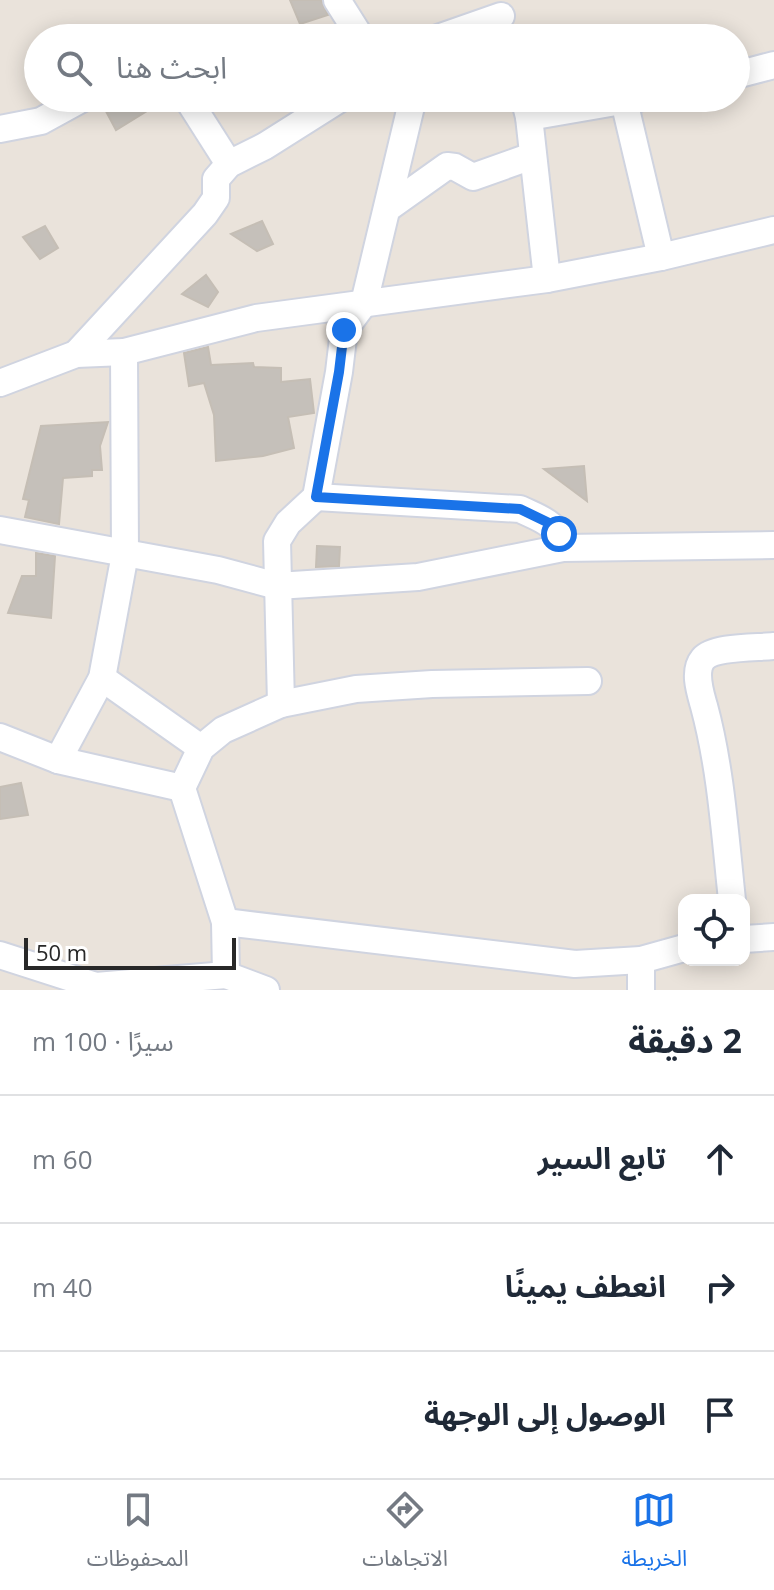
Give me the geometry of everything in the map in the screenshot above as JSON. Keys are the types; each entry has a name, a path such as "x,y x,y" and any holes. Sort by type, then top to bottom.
{"street":[{"path":"337,0 352,24"},
{"path":"750,71 774,65"},
{"path":"0,129 41,121 57,112"},
{"path":"196,112 229,164"},
{"path":"76,354 205,214 216,198 216,179 229,164 265,146 319,112"},
{"path":"281,704 277,541 288,523 316,497 344,330 364,303 410,112"},
{"path":"528,112 547,279"},
{"path":"634,112 661,257"},
{"path":"388,208 447,166 473,177 532,156"},
{"path":"0,383 76,354 124,352 256,318 547,279 661,257 774,230"},
{"path":"58,760 102,678 125,554 124,352"},
{"path":"316,497 520,509 549,523 559,534 563,548"},
{"path":"0,530 218,570 277,586 418,577 563,548 774,545"},
{"path":"731,894 713,740 700,693 698,669 704,658 714,651 774,646"},
{"path":"102,678 201,748"},
{"path":"226,975 225,922 182,788 201,748 223,730 281,704 356,689 447,683 588,681"},
{"path":"0,737 58,760 182,788"},
{"path":"225,922 575,964 641,960 678,950"},
{"path":"750,939 774,937"},
{"path":"0,955 94,988 226,975 266,990"},
{"path":"641,960 641,990"}],"building":[{"path":"290,0 321,0 328,15 300,24"},
{"path":"106,112 145,112 116,130"},
{"path":"262,221 273,244 257,251 231,234"},
{"path":"45,226 58,248 40,259 23,237"},
{"path":"206,275 218,292 208,307 182,294"},
{"path":"208,347 211,365 253,363 254,367 281,368 281,382 310,379 314,413 288,417 294,448 263,456 216,461 214,415 204,383 189,386 184,353"},
{"path":"108,422 100,446 102,470 92,470 92,476 63,478 59,524 25,517 29,500 23,499 41,426"},
{"path":"584,466 587,501 544,469"},
{"path":"317,546 340,547 339,566 316,567"},
{"path":"36,553 55,556 51,618 8,613 22,576 36,576"},
{"path":"21,783 28,815 0,819 0,787"}],"route":[{"path":"344,330 316,497 520,509 549,523 559,534"}]}
